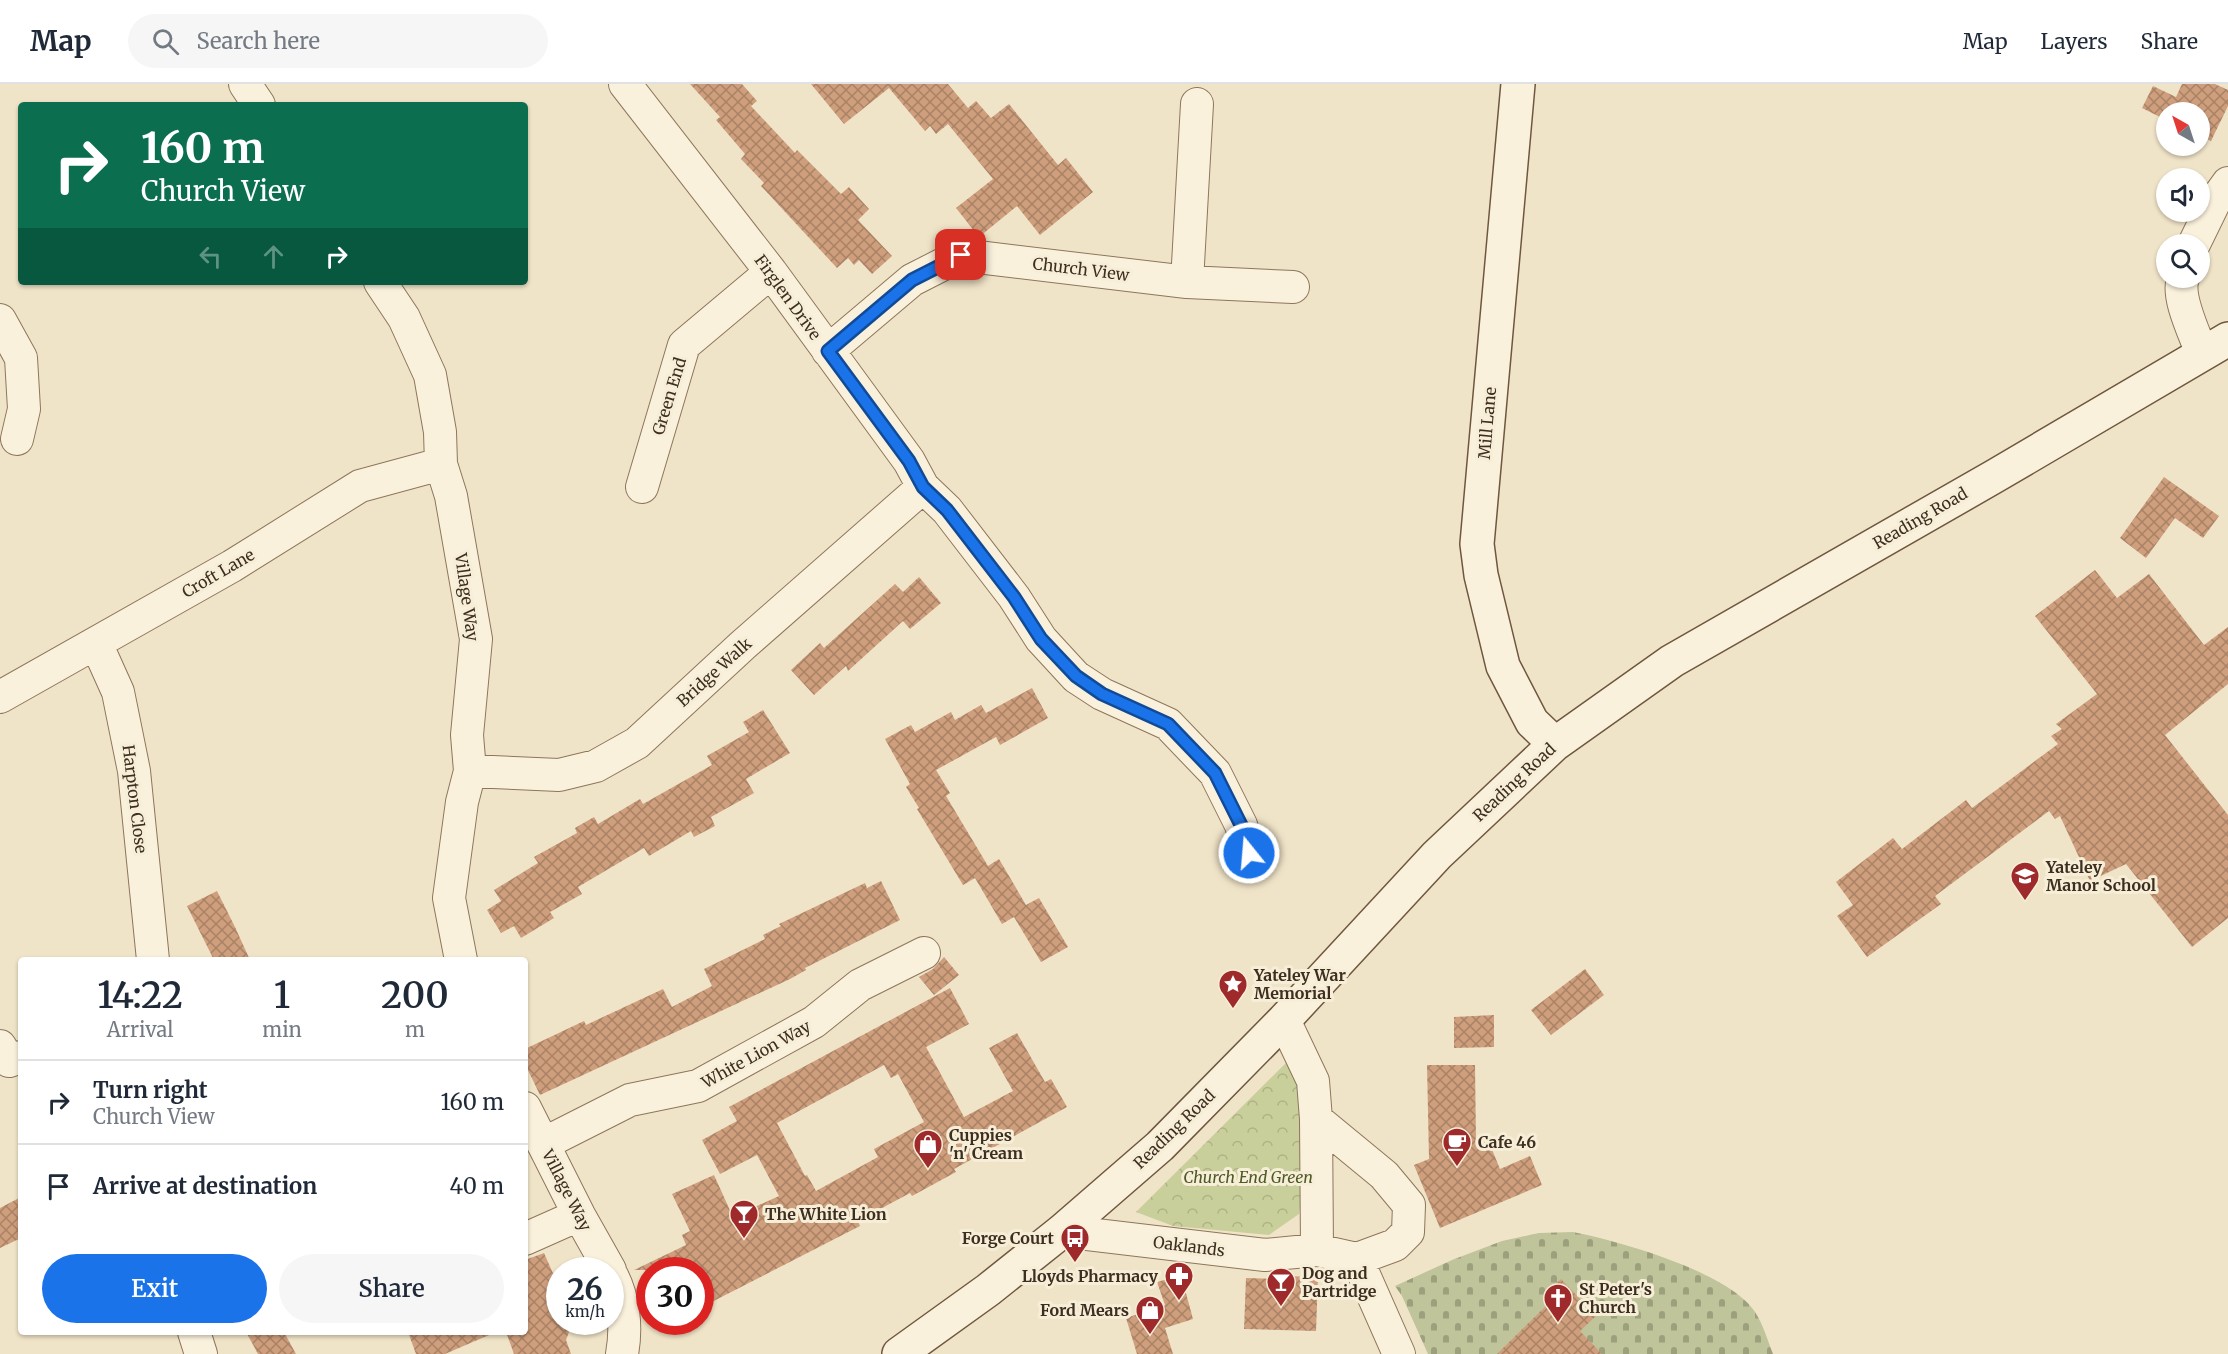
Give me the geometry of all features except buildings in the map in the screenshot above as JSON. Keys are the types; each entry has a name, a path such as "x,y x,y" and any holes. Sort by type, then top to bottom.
{"main road":[{"name":"Mill Lane","path":"1518,84 1477,544 1481,575 1503,666 1532,722 1555,744"},
{"name":"Reading Road","path":"899,1354 988,1290 1062,1231 1160,1146 1284,1020 1437,855 1555,744 1672,661 2215,346"}],"street":[{"path":"245,84 257,102"},
{"name":"Firglen Drive","path":"625,84 771,272 909,461 923,487 947,510 1014,597 1041,639 1076,676 1102,694 1168,724 1215,773 1241,825 1249,853"},
{"path":"1187,282 1197,104"},
{"path":"2199,234 2215,201 2228,183"},
{"name":"Church View","path":"828,351 912,280 961,255 1187,282 1293,287"},
{"name":"Green End","path":"642,487 684,345 771,272"},
{"name":"Village Way","path":"382,285 404,318 430,375 440,432 441,464 451,496 476,639 467,735 470,771 462,802 450,898 460,957"},
{"path":"2182,288 2186,312 2215,346"},
{"path":"0,320 21,358 24,409 17,439"},
{"name":"Croft Lane","path":"0,698 232,566 360,486 441,464"},
{"name":"Bridge Walk","path":"470,771 559,776 596,766 637,743 743,645 923,487"},
{"name":"Harpton Close","path":"96,643 118,692 134,771 153,957"},
{"name":"White Lion Way","path":"543,1144 630,1100 699,1086 814,1022 860,985 924,953"},
{"path":"1284,1020 1313,1081 1316,1119 1317,1250"},
{"path":"0,1046 9,1061 18,1058"},
{"name":"Village Way","path":"528,1114 602,1257"},
{"path":"1316,1119 1384,1174 1409,1205 1408,1232 1395,1245 1357,1259 1399,1354"},
{"path":"528,1238 579,1215"},
{"name":"Oaklands","path":"1062,1231 1265,1255 1317,1250 1357,1259"},
{"name":"Village Way","path":"622,1354 626,1331 624,1321"},
{"path":"195,1335 201,1354"}],"green space":[{"name":"Church End Green","path":"1292,1057 1301,1070 1307,1159 1299,1214 1269,1235 1173,1226 1136,1212"},
{"path":"1573,1232 1672,1260 1722,1284 1742,1297 1755,1312 1773,1354 1428,1354 1402,1296 1395,1286 1452,1260 1502,1241 1539,1233"}],"place":[{"name":"Yateley Manor School","path":"2025,902"},
{"name":"Yateley War Memorial","path":"1233,1010"},
{"name":"Cafe 46","path":"1457,1168"},
{"name":"Cuppies 'n' Cream","path":"928,1170"},
{"name":"The White Lion","path":"744,1240"},
{"name":"Forge Court","path":"1075,1264"},
{"name":"Lloyds Pharmacy","path":"1179,1302"},
{"name":"Dog and Partridge","path":"1281,1308"},
{"name":"St Peter's Church","path":"1558,1324"},
{"name":"Ford Mears","path":"1150,1336"}],"route":[{"path":"961,255 912,280 828,351 909,461 923,487 947,510 1014,597 1041,639 1076,676 1102,694 1168,724 1215,773 1241,825 1249,853"}]}
